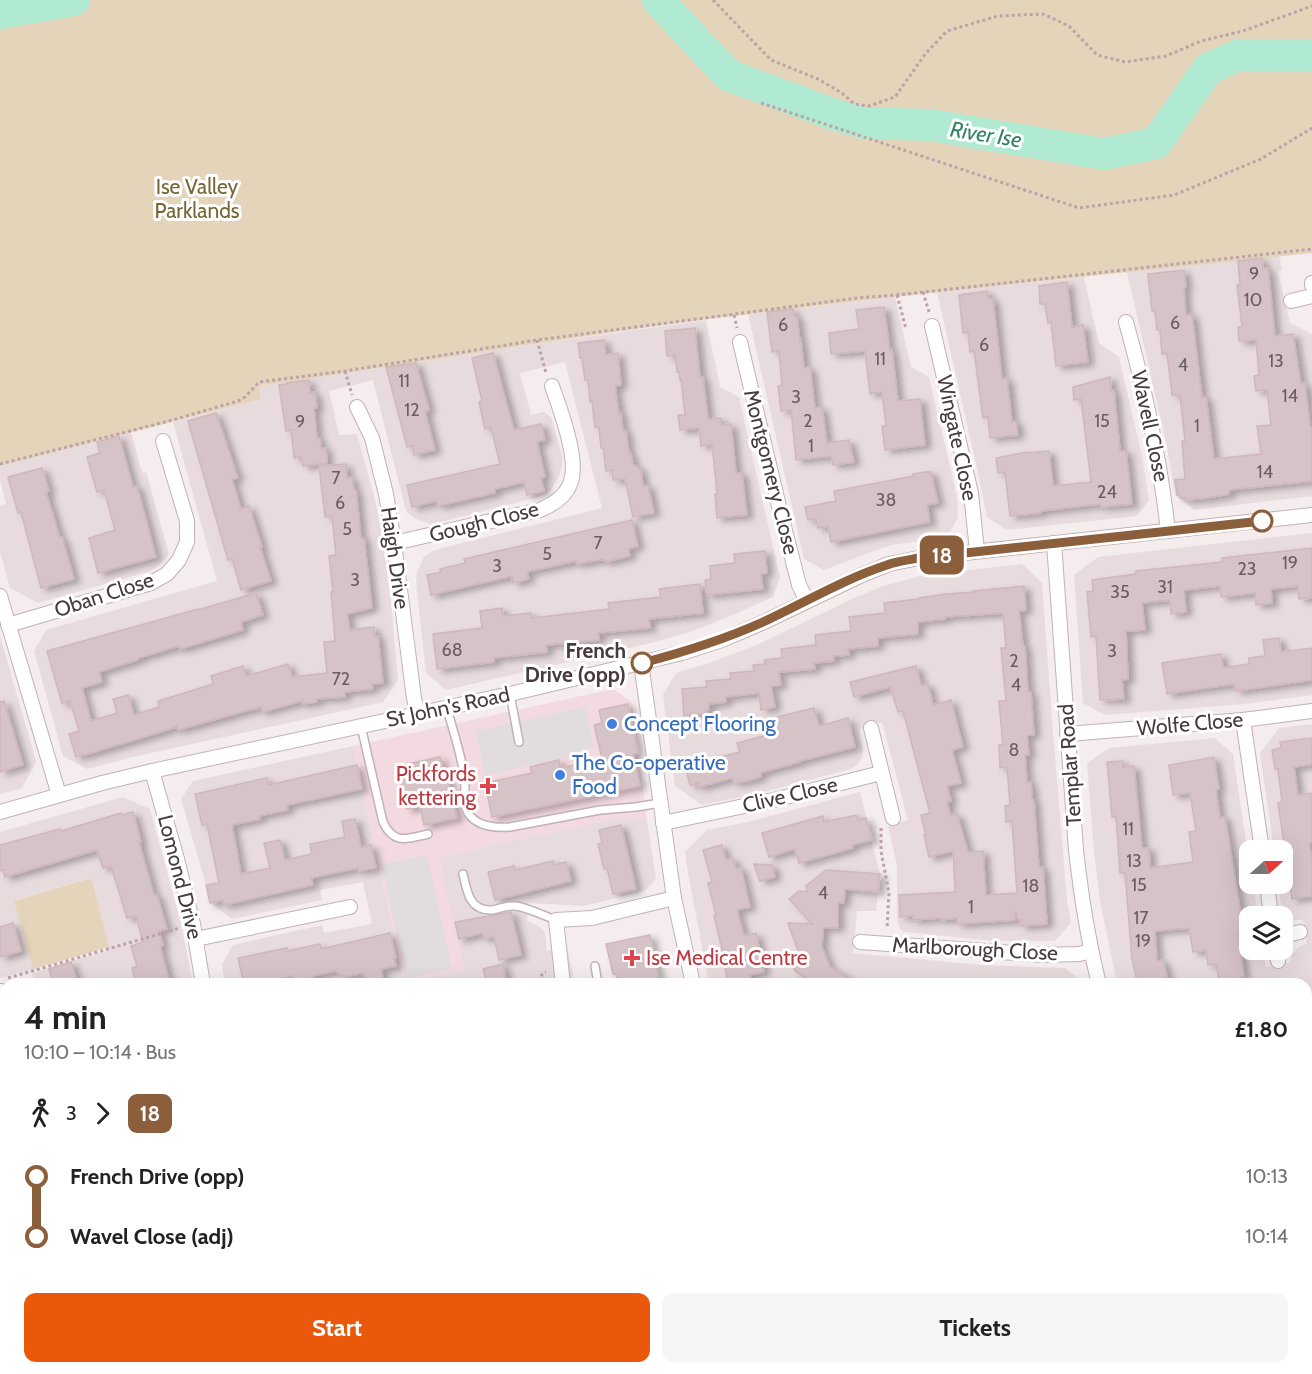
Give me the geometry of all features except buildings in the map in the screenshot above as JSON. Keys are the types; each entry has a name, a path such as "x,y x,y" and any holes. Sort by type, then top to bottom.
{"street":[{"path":"1291,301 1312,296"},
{"name":"Wavell Close","path":"1125,322 1160,468 1168,531"},
{"name":"Wingate Close","path":"932,326 971,493 977,552"},
{"name":"Montgomery Close","path":"740,342 799,585 807,601"},
{"name":"Gough Close","path":"394,543 540,510 559,501 569,485 574,464 562,413 552,386"},
{"name":"Haigh Drive","path":"357,407 372,438 386,494 417,714"},
{"name":"Oban Close","path":"8,625 151,583 167,574 179,560 187,542 187,521 163,441"},
{"name":"St John's Road","path":"0,812 152,771 510,694 682,653 722,640 889,564 919,558 1312,515"},
{"name":"Templar Road","path":"1054,543 1076,850 1081,892 1098,978"},
{"path":"0,596 59,795"},
{"path":"641,663 674,898 692,978"},
{"name":"Wolfe Close","path":"1067,734 1243,720 1312,711"},
{"path":"1243,720 1261,840"},
{"path":"871,728 892,815"},
{"name":"Lomond Drive","path":"152,771 193,924 202,978"},
{"name":"Clive Close","path":"663,823 778,799 881,773"},
{"path":"562,978 556,920 592,918 674,898"},
{"path":"196,939 350,907"},
{"path":"1293,934 1300,932"},
{"name":"Marlborough Close","path":"860,942 1044,955 1079,954 1091,951"}],"lane":[{"path":"510,694 519,742"},
{"path":"447,708 464,774 466,807 473,818 486,826 510,827 600,810 660,803"},
{"path":"361,726 382,822 387,831 394,838 406,839 428,834"},
{"path":"463,874 471,901 476,905 490,910 513,906 522,907 556,920"},
{"path":"595,966 597,978"}],"path":[{"path":"713,0 771,60 818,79 842,93 855,104 869,106 895,97 926,53 947,31 999,16 1043,14 1069,26 1097,55 1125,62 1166,56 1201,41 1243,31 1312,6"},
{"path":"761,104 1079,208 1174,195 1261,159 1312,128"},
{"path":"0,464 238,401 259,382 345,371 537,340 857,298 1312,249"},
{"path":"923,292 932,326"},
{"path":"897,295 906,329"},
{"path":"537,340 545,371 552,386"},
{"path":"345,371 357,407"},
{"path":"886,944 889,893 881,851 881,818 892,815"},
{"path":"10,978 193,924"}],"shaded area":[{"path":"1279,256 1282,270 1278,271 1290,323 1312,334 1312,496 1194,510 1175,495 1167,447 1127,272"},
{"path":"1084,277 1099,343 1119,357 1142,456 1149,500 1137,516 1006,530 987,517 937,292"},
{"path":"895,297 911,367 929,377 957,497 958,517 947,537 892,545 824,570 804,559 748,314"},
{"path":"706,320 720,387 739,397 780,578 773,597 690,632 655,642 446,690 426,673 416,582 417,572 424,557 442,548 602,508 565,362 520,373 531,415 544,412 551,417 562,456 562,467 551,490 542,496 433,524 412,517 406,511 373,380 329,391 339,435 357,434 382,533 398,680 383,702 87,769 63,756 34,651 46,630 217,581 173,422 261,399 259,386"},
{"path":"131,432 142,473 146,472 169,554 164,561 151,571 38,603 10,588 0,552 0,506 6,504 0,479 0,466"},
{"path":"1312,533 1312,695 1245,704 1105,715 1083,703 1074,575 1098,557"},
{"path":"1022,564 1042,583 1067,900 1071,923 1055,941 995,941 904,932 900,929 897,918 897,865 888,826 908,820 882,722 859,729 863,749 862,757 851,769 760,793 702,805 675,786 663,695 676,673 759,644 883,586 924,575"},
{"path":"0,636 36,761 22,788 0,794"},
{"path":"613,689 632,702 647,821 623,817 439,857 464,969 426,978 404,978 353,746"},
{"path":"585,707 594,748 573,753 574,756 485,775 476,731"},
{"path":"1312,724 1312,978 1116,978 1100,901 1087,763 1109,748 1215,738 1233,754 1246,840 1239,840 1239,894 1255,894 1256,906 1239,906 1239,960 1265,960 1266,967 1290,963 1297,949 1307,944 1303,920 1293,920 1293,906 1281,906 1279,894 1293,894 1293,840 1273,840 1260,753 1279,728"},
{"path":"353,746 404,978 224,978 222,964 233,945 322,925 324,933 372,924 363,882 320,890 322,900 232,919 210,903 181,799 193,781"},
{"path":"860,792 880,874 876,911 857,911 853,953 981,965 1065,968 1077,978 708,978 685,852 707,830 748,822"},
{"path":"123,797 150,809 180,920 192,978 33,978 32,973 109,950 90,878 14,901 33,969 0,978 0,832"},
{"path":"623,817 647,821 656,879 647,889 584,906 529,903 527,921 540,927 544,932 546,951 567,947 574,978 426,978 464,969 438,857"},
{"path":"427,855 452,969 406,978 382,865"}],"green space":[{"name":"Ise Valley Parklands","path":"0,0 1312,0 1312,253 708,319 259,386 261,399 0,466"},
{"path":"91,878 109,947 33,969 14,901"}],"waterway":[{"name":"River Ise","path":"0,13 74,0"},
{"name":"River Ise","path":"658,0 728,75 832,114 863,123 930,125 1104,154 1156,143 1208,69 1236,56 1312,55"}],"bus line":[{"name":"18","path":"642,663 722,640 889,564 919,558 1262,521"}],"place":[{"name":"French Drive (opp)","path":"642,663"},
{"name":"Concept Flooring","path":"612,724"},
{"name":"The Co-operative Food","path":"560,775"},
{"name":"Pickfords kettering","path":"488,786"},
{"name":"Ise Medical Centre","path":"632,958"}]}
